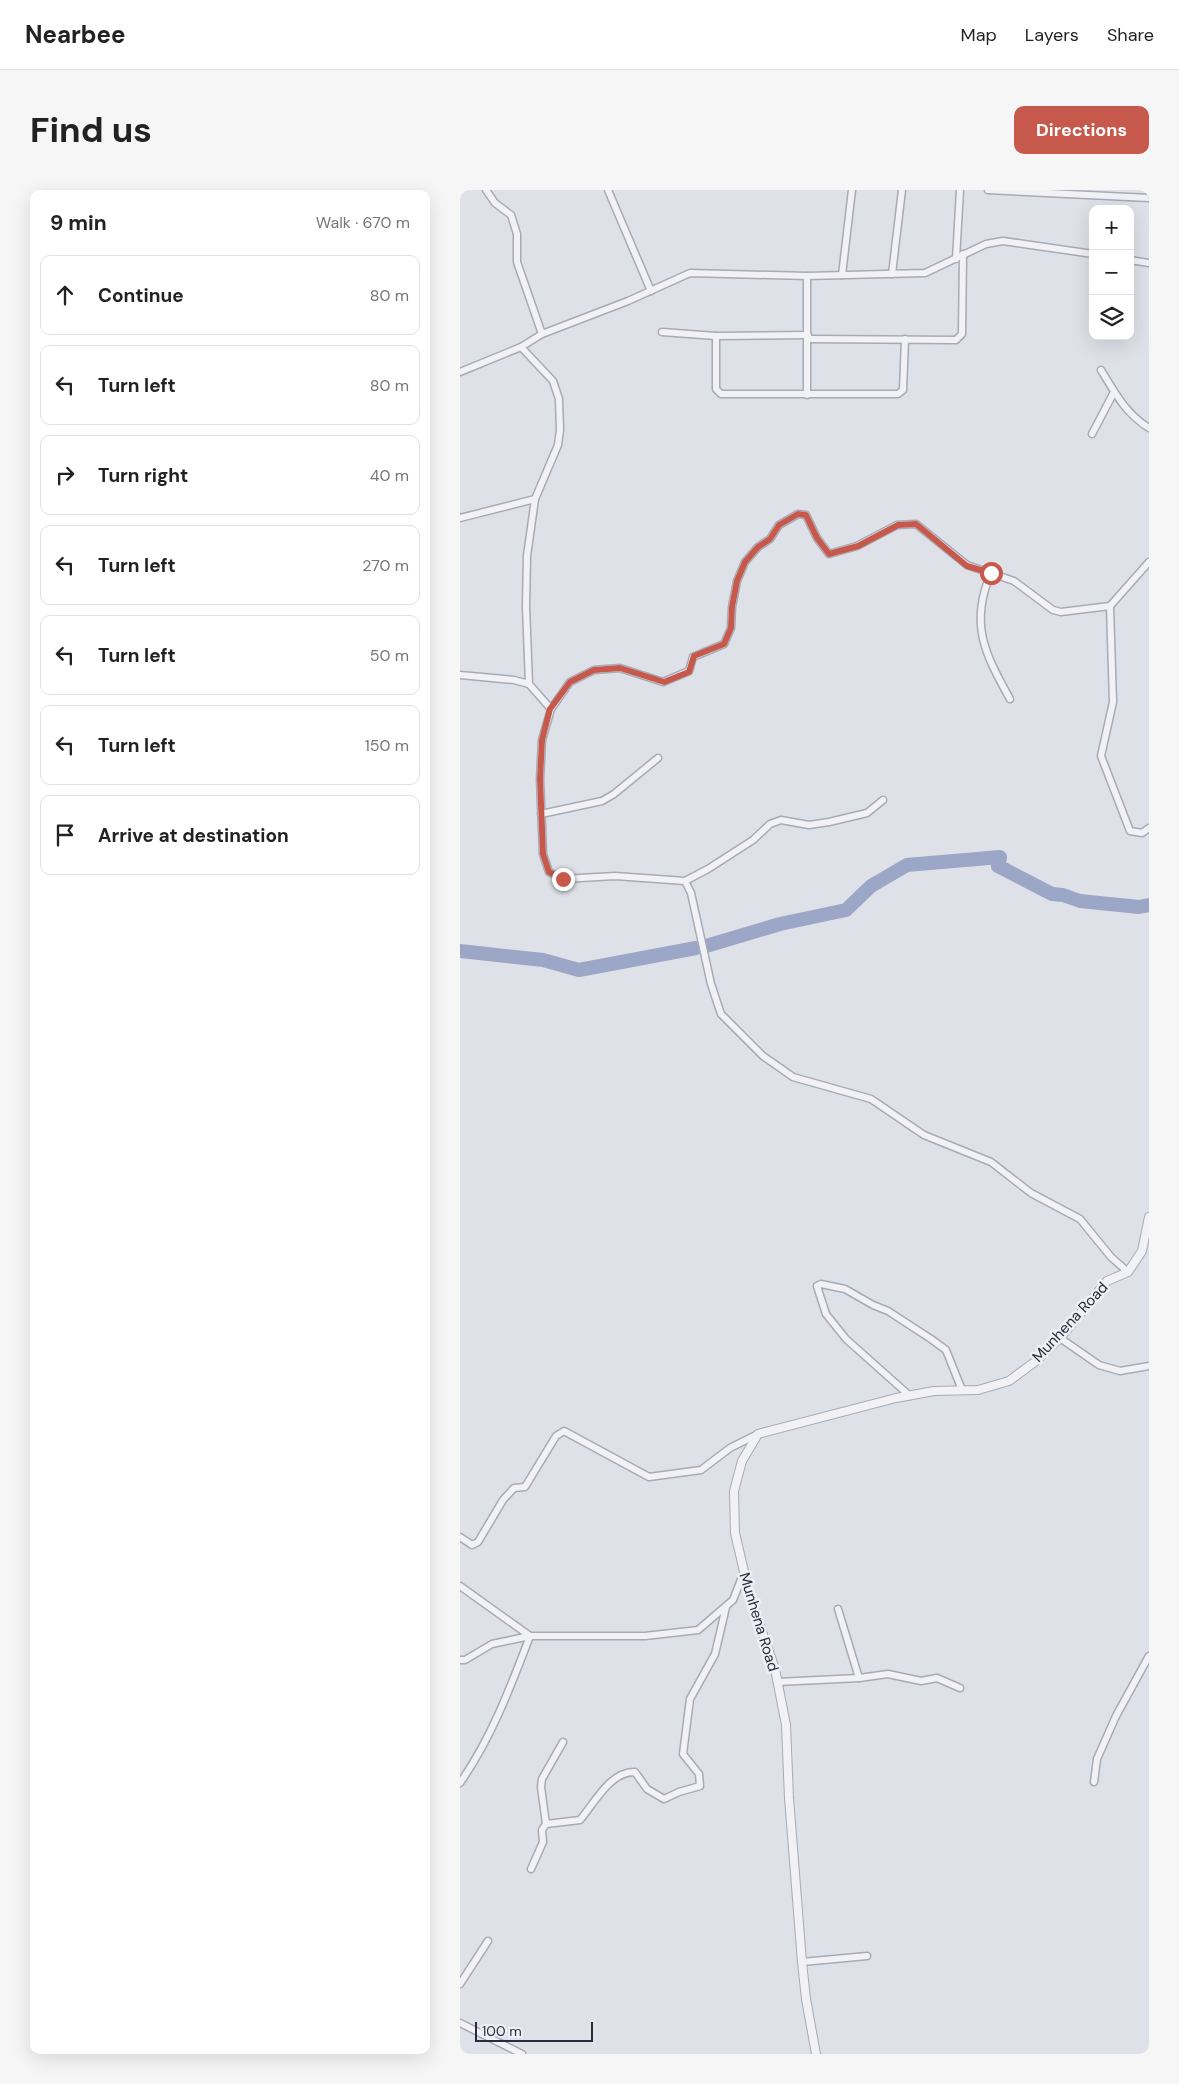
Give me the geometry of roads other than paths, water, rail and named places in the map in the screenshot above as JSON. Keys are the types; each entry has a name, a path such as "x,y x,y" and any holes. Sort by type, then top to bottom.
{"street":[{"path":"486,190 495,203 511,215 517,234 517,262 542,334"},
{"path":"608,190 651,291"},
{"path":"842,276 852,190"},
{"path":"892,274 902,190"},
{"path":"956,259 960,190"},
{"path":"988,190 1149,198"},
{"path":"460,372 521,347 542,334 651,291 690,273 842,276 925,273 986,244 1003,241 1089,253"},
{"path":"662,332 716,336 956,340 962,334 963,254"},
{"path":"1134,261 1149,263"},
{"path":"807,276 807,395"},
{"path":"716,336 716,389 721,394 898,394 903,390 904,339"},
{"path":"521,347 553,381 559,399 558,445 535,499 527,556 526,606 529,684"},
{"path":"1101,370 1122,405 1137,421 1149,428"},
{"path":"1092,434 1114,392"},
{"path":"460,518 535,499"},
{"path":"883,800 867,813 829,822 810,825 781,820 770,824 753,840 708,869 685,880 615,876 563,879 549,872 543,854 541,814 542,740 550,709 570,682 594,670 620,668 664,682 689,672 694,656 724,644 731,628 732,607 737,581 745,562 758,547 770,539 779,525 798,514 806,515 817,538 829,554 858,546 898,525 916,524 967,566 1014,581 1053,610 1061,612 1110,606 1149,562"},
{"path":"991,573 983,592 980,607 982,639 990,663 1010,699"},
{"path":"1110,606 1112,702 1102,756 1130,831 1142,832 1149,828"},
{"path":"460,675 514,680 529,684 550,709"},
{"path":"541,814 602,801 614,794 658,758"},
{"path":"685,880 691,893 705,959 721,1014 763,1056 793,1077 871,1098 924,1134 991,1162 1031,1193 1080,1219 1111,1257 1128,1272 1142,1251 1149,1217"},
{"name":"Munhena Road","path":"816,2054 806,1999 802,1962 789,1798 786,1725 775,1669 750,1597 735,1533 734,1491 742,1461 758,1434 910,1396 934,1391 978,1390 1009,1381 1036,1361 1060,1338 1107,1281 1128,1272"},
{"path":"910,1396 846,1339 826,1314 817,1286 821,1284 845,1289 888,1311 931,1339 946,1350 962,1390"},
{"path":"1060,1338 1099,1366 1120,1371 1149,1366"},
{"path":"460,1538 472,1545 478,1542 503,1500 514,1488 525,1488 556,1436 564,1432 649,1478 701,1470 730,1448 758,1434"},
{"path":"460,1667 462,1660 492,1644 530,1636 645,1636 698,1630 733,1600 744,1572"},
{"path":"460,1586 530,1636"},
{"path":"546,1824 580,1820 594,1804 602,1789 626,1772 635,1772 647,1790 664,1799 700,1786 699,1774 684,1754 690,1699 715,1654 726,1606"},
{"path":"838,1610 859,1678"},
{"path":"460,1783 473,1764 512,1686 530,1636"},
{"path":"1094,1782 1097,1759 1116,1716 1149,1656"},
{"path":"777,1682 859,1678 888,1674 921,1681 937,1678 960,1688"},
{"path":"531,1869 543,1842 542,1830 546,1824 541,1787 542,1779 563,1742"},
{"path":"460,1984 488,1942"},
{"path":"802,1962 867,1956"},
{"path":"460,2023 522,2054"}],"waterway":[{"path":"706,946 780,924 846,910 871,886 907,865 1000,857 998,866 1052,894 1063,895 1080,901 1139,907 1149,905"},
{"path":"460,951 543,960 579,970 696,948"}]}
